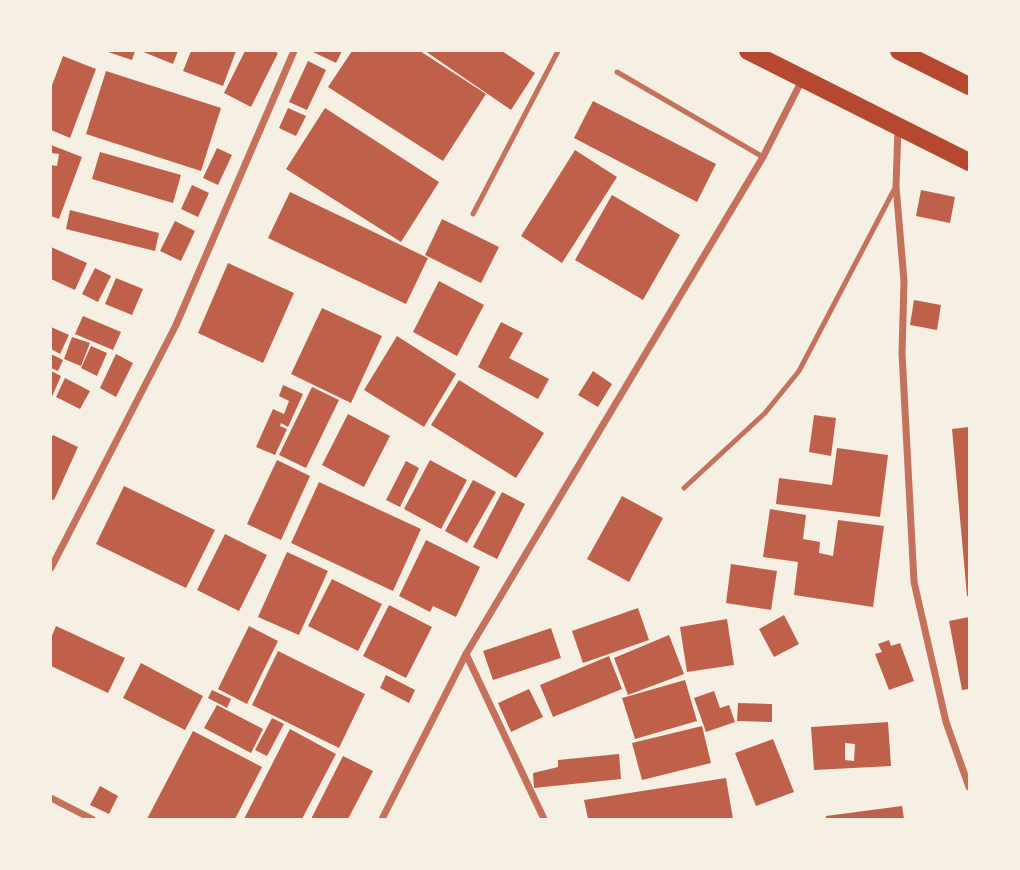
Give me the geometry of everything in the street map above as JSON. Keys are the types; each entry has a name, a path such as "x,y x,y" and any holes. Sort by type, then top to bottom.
{"main road":[{"path":"748,51 969,162"},
{"path":"907,52 969,86"}],"street":[{"path":"51,568 176,325 294,51"},
{"path":"382,819 466,654 763,157 802,79"},
{"path":"898,126 896,187 904,281 902,353 914,582 946,722 969,787"},
{"path":"466,654 544,819"},
{"path":"51,798 92,819"}],"lane":[{"path":"473,214 558,51"},
{"path":"617,72 763,157"},
{"path":"684,488 765,414 799,371 896,187"}],"building":[{"path":"105,51 135,51 132,60"},
{"path":"141,51 178,51 173,64"},
{"path":"191,51 236,51 223,86 183,71"},
{"path":"245,51 278,53 251,107 224,93"},
{"path":"311,51 342,51 336,63"},
{"path":"352,51 420,51 486,94 443,161 328,87"},
{"path":"425,51 502,51 535,73 511,110"},
{"path":"63,56 96,69 70,138 51,130 51,88"},
{"path":"308,61 326,70 307,110 289,102"},
{"path":"106,71 221,108 201,171 86,134"},
{"path":"593,101 716,164 697,202 574,138"},
{"path":"288,108 306,116 296,136 279,128"},
{"path":"325,108 439,182 401,242 286,169"},
{"path":"51,145 82,157 59,219 51,216 51,165 57,166 59,154 51,153"},
{"path":"217,148 232,155 218,185 203,178"},
{"path":"575,150 617,177 562,263 521,236"},
{"path":"100,152 181,175 173,203 92,179"},
{"path":"192,185 209,193 198,217 181,209"},
{"path":"921,190 955,197 950,223 916,216"},
{"path":"290,192 428,258 406,304 268,238"},
{"path":"612,195 680,235 643,300 575,260"},
{"path":"70,210 159,233 155,251 66,229"},
{"path":"442,219 499,247 481,283 425,255"},
{"path":"175,221 195,231 181,261 160,251"},
{"path":"51,247 87,263 75,290 51,279"},
{"path":"228,263 294,293 263,363 198,333"},
{"path":"95,268 111,276 98,302 82,294"},
{"path":"116,278 143,289 132,315 105,304"},
{"path":"439,281 484,305 457,356 413,332"},
{"path":"914,300 941,305 937,330 910,325"},
{"path":"322,308 382,336 351,403 291,374"},
{"path":"83,316 121,332 113,350 75,334"},
{"path":"501,322 523,333 509,358 549,379 538,399 478,367"},
{"path":"51,327 69,335 60,354 51,349"},
{"path":"397,336 456,374 424,427 364,390"},
{"path":"72,337 90,343 81,366 64,359"},
{"path":"91,346 107,353 97,376 81,368"},
{"path":"51,354 63,360 58,371 51,368"},
{"path":"116,354 133,363 116,397 100,388"},
{"path":"51,371 61,376 51,399"},
{"path":"593,371 612,384 598,407 578,395"},
{"path":"65,378 90,391 80,409 56,397"},
{"path":"459,380 544,433 516,478 431,425"},
{"path":"283,385 303,394 288,427 281,423 280,426 287,429 275,455 256,447 273,409 284,414 289,401 279,396"},
{"path":"312,387 339,400 306,468 279,455"},
{"path":"348,414 390,436 364,487 322,465"},
{"path":"814,415 836,418 831,456 809,452"},
{"path":"969,427 969,596 967,596 952,429"},
{"path":"53,435 78,447 54,500 51,499"},
{"path":"837,448 888,455 880,517 776,504 779,478 832,485"},
{"path":"277,460 310,476 281,540 247,524"},
{"path":"430,460 467,480 441,529 404,509"},
{"path":"406,461 419,468 400,507 386,500"},
{"path":"473,480 496,492 467,543 445,531"},
{"path":"319,482 421,529 393,591 291,543"},
{"path":"124,486 215,530 186,588 96,544"},
{"path":"502,492 525,504 497,559 473,547"},
{"path":"622,496 663,518 629,582 587,559"},
{"path":"770,509 806,515 803,539 820,542 819,553 833,556 838,520 884,526 873,607 794,595 798,562 763,557"},
{"path":"225,534 267,555 239,611 197,590"},
{"path":"426,540 480,567 456,617 433,606 430,612 399,596"},
{"path":"287,552 328,571 299,635 258,617"},
{"path":"731,564 777,571 771,610 726,603"},
{"path":"332,579 382,604 358,651 308,626"},
{"path":"389,605 432,627 406,678 363,656"},
{"path":"638,608 649,640 583,663 572,631"},
{"path":"784,615 799,644 774,657 759,629"},
{"path":"969,617 969,689 962,690 949,621"},
{"path":"727,619 734,665 687,672 680,627"},
{"path":"56,626 125,658 108,693 51,666 51,638"},
{"path":"249,626 278,641 247,704 218,689"},
{"path":"551,628 561,658 493,680 483,651"},
{"path":"669,635 684,674 628,695 614,658"},
{"path":"889,640 891,646 900,643 914,681 889,690 875,654 882,652 878,644"},
{"path":"278,651 365,694 339,748 252,705"},
{"path":"609,656 622,689 553,717 540,685"},
{"path":"141,663 203,696 185,730 123,698"},
{"path":"386,675 415,690 409,703 380,688"},
{"path":"685,680 697,721 635,739 622,698"},
{"path":"529,689 543,717 511,732 498,703"},
{"path":"212,690 231,699 227,708 208,698"},
{"path":"714,691 720,708 729,705 735,722 706,732 694,698"},
{"path":"738,703 772,704 772,722 737,721"},
{"path":"217,705 263,729 251,753 204,728"},
{"path":"272,718 284,724 267,756 255,750"},
{"path":"888,722 891,766 814,770 811,727","holes":["845,743 855,744 854,761 845,760"]},
{"path":"702,726 711,763 642,780 632,743"},
{"path":"290,729 336,754 302,819 244,819"},
{"path":"193,731 262,767 235,819 147,819"},
{"path":"773,739 794,792 756,806 735,753"},
{"path":"619,754 621,779 534,788 533,773 558,767 558,760"},
{"path":"343,756 373,771 348,819 311,819"},
{"path":"726,778 733,819 588,819 584,800"},
{"path":"100,786 118,796 109,814 90,805"},
{"path":"902,806 904,819 826,819 826,816"}]}
